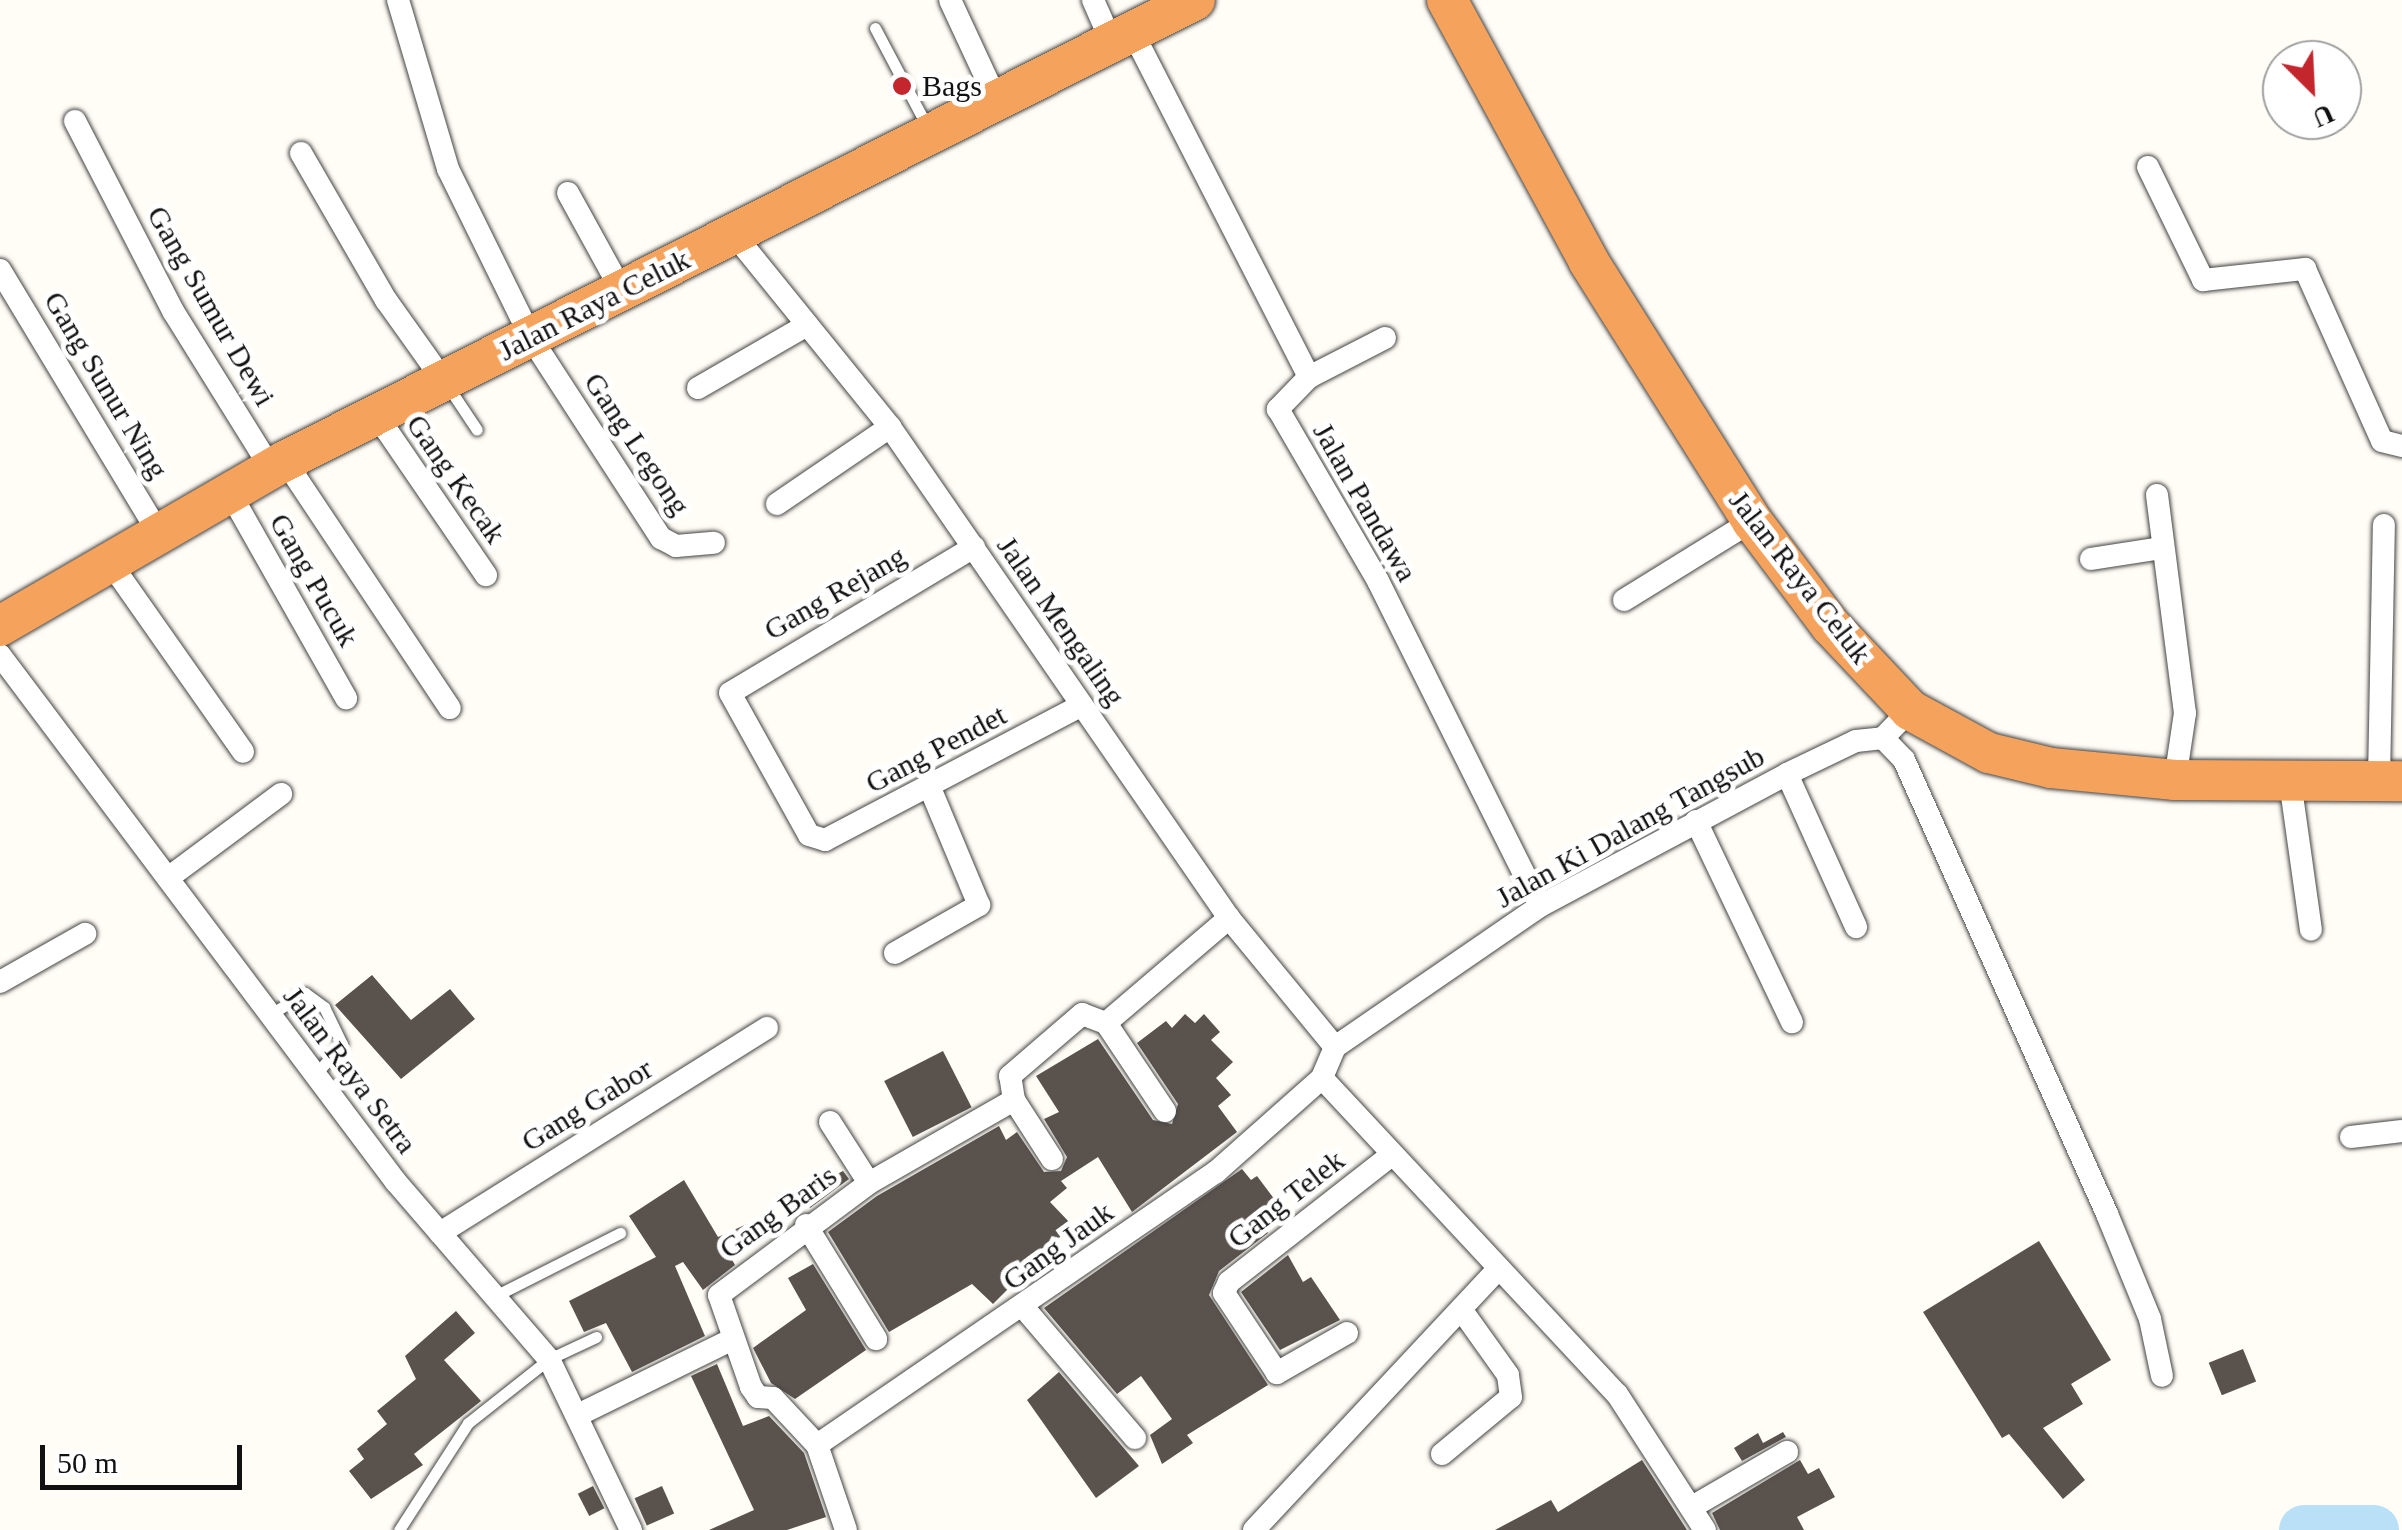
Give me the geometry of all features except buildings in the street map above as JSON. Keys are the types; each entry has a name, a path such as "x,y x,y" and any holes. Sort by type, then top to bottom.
{"highway":[{"name":"Jalan Raya Celuk","path":"0,626 278,466 442,380 623,293 925,122 996,98 1195,0"},
{"name":"Jalan Raya Celuk","path":"1448,0 1588,262 1752,521 1830,625 1897,724 2051,768 2175,780 2390,780"}],"street":[{"path":"398,0 408,48 448,169 531,338"},
{"path":"950,0 996,98"},
{"path":"1093,0 1122,36 1309,377 1385,338"},
{"name":"Gang Sumur Dewi","path":"75,120 173,311 450,708"},
{"path":"300,153 386,300 442,380"},
{"path":"2148,166 2203,280 2305,269 2382,441 2402,446"},
{"path":"568,193 623,293"},
{"name":"Jalan Mengaling","path":"733,233 890,427 1229,918 1334,1047"},
{"name":"Gang Sunur Ning","path":"0,270 158,532"},
{"path":"698,388 808,325"},
{"name":"Gang Legong","path":"531,338 661,538 676,546 714,544"},
{"name":"Jalan Pandawa","path":"1309,377 1286,396 1279,412 1378,581 1540,906"},
{"name":"Gang Kecak","path":"377,416 486,575"},
{"path":"777,504 890,427"},
{"name":"Gang Pucuk","path":"230,493 346,698"},
{"path":"2158,495 2161,548 2185,712 2175,780"},
{"path":"1624,600 1752,521"},
{"path":"2384,525 2390,780"},
{"name":"Gang Rejang","path":"816,842 730,694 974,547"},
{"path":"2092,559 2161,548"},
{"path":"109,561 243,752"},
{"name":"Jalan Raya Setra","path":"0,655 316,1074 440,1233 549,1359 580,1414 631,1530"},
{"name":"Gang Pendet","path":"816,842 930,788 1082,705"},
{"path":"1897,724 1904,760 2150,1319 2162,1376"},
{"name":"Jalan Ki Dalang Tangsub","path":"1334,1047 1540,906 1696,820 1897,724"},
{"path":"1787,774 1856,927"},
{"path":"2290,781 2310,930"},
{"path":"895,953 979,906 930,788"},
{"path":"168,878 281,794"},
{"path":"1696,820 1792,1022"},
{"path":"1106,1024 1229,918"},
{"path":"0,982 85,934"},
{"path":"1052,1159 1014,1100 1014,1072 1077,1017 1090,1014 1106,1024 1165,1111"},
{"name":"Gang Gabor","path":"440,1233 766,1028"},
{"path":"1334,1047 1322,1078 1389,1157 1617,1394 1705,1530"},
{"name":"Gang Jauk","path":"817,1445 1024,1308 1216,1172 1322,1078"},
{"name":"Gang Baris","path":"846,1530 817,1445 773,1398 758,1397 719,1295 806,1225 870,1182 1014,1100"},
{"path":"830,1122 870,1182"},
{"path":"2351,1136 2402,1131"},
{"name":"Gang Telek","path":"1347,1333 1278,1373 1224,1293 1228,1282 1389,1157"},
{"path":"806,1225 876,1339"},
{"path":"1254,1530 1498,1270"},
{"path":"1024,1308 1135,1438"},
{"path":"1442,1454 1510,1397 1508,1375 1462,1312"},
{"path":"580,1414 733,1340"},
{"path":"1692,1507 1788,1452"}],"lane":[{"path":"875,28 925,122"},
{"path":"442,380 477,430"},
{"path":"271,1014 305,993 324,1006 342,1044 316,1074"},
{"path":"497,1296 620,1234"},
{"path":"399,1530 468,1423 549,1359 596,1337"}],"waterway":[{"path":"2304,1530 2374,1530"}],"place":[{"name":"Bags","path":"902,86"}]}
